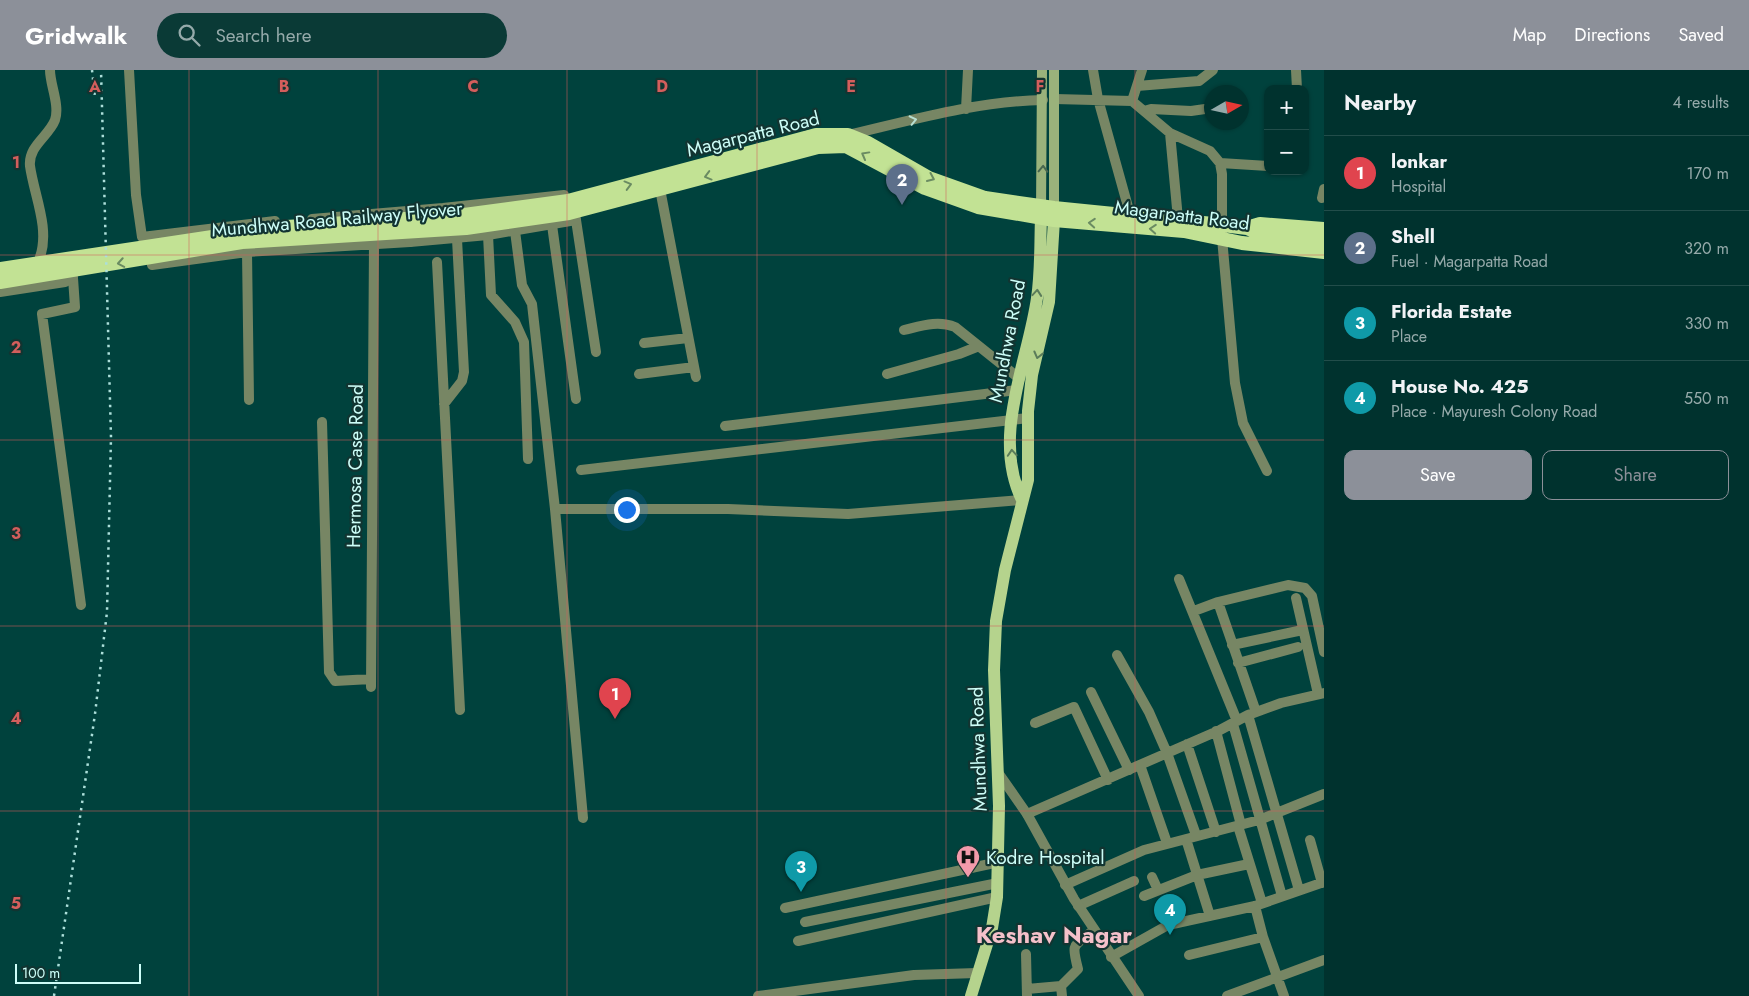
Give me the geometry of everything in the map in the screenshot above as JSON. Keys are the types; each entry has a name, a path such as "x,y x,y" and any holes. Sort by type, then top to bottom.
{"highway":[{"name":"Magarpatta Road","path":"576,209 816,135 848,135 868,143 929,178 952,187 985,198 1048,213 1130,214 1178,219 1223,231 1242,243 1306,244"},
{"name":"Magarpatta Road","path":"576,209 660,190 818,147 846,146 924,188 949,198 978,206 1048,213 1184,232 1223,231"},
{"name":"Mundhwa Road Railway Flyover","path":"0,270 160,243 272,228 576,209"},
{"name":"Mundhwa Road Railway Flyover","path":"0,282 242,242 460,228 576,209"},
{"path":"1223,231 1247,228 1258,233 1306,244 1324,252"},
{"path":"1306,244 1324,229"},
{"path":"1306,244 1324,240"},
{"path":"1306,244 1324,260"}],"main road":[{"name":"Mundhwa Road","path":"971,996 992,928 998,883 994,707 996,621 1005,570 1028,480 1028,418 1032,375 1050,302 1042,70"},
{"path":"1048,213 1055,99 1054,70"},
{"name":"Mundhwa Road","path":"1022,500 1014,484 1012,420 1018,384 1038,297 1048,213"}],"street":[{"path":"40,257 44,237 30,164 34,148 55,119 56,108 50,70"},
{"path":"129,70 136,196 142,237 250,223 408,211 568,194 576,209 596,352"},
{"path":"966,109 968,70"},
{"path":"1093,70 1098,99 1130,214"},
{"path":"1132,101 1142,70"},
{"path":"1137,86 1199,81 1213,70"},
{"path":"1296,70 1297,85"},
{"path":"1055,99 1132,101 1170,134 1194,142 1210,151 1220,163 1223,231 1236,383 1243,423 1267,471"},
{"path":"848,135 966,109 1018,101 1043,100"},
{"path":"1144,111 1151,109 1191,111 1204,109"},
{"path":"1170,134 1178,219"},
{"path":"1220,163 1264,166"},
{"path":"639,374 694,372 660,190"},
{"path":"152,265 247,252 457,239 488,235 552,225 576,209"},
{"path":"408,211 410,242"},
{"path":"552,225 576,399"},
{"path":"515,230 522,285 532,304 555,509 583,818"},
{"path":"488,235 491,295 515,322 524,342 528,459"},
{"path":"444,404 462,380 464,372 457,239"},
{"name":"Hermosa Case Road","path":"322,422 329,672 335,681 371,683 374,244"},
{"path":"247,252 249,400"},
{"path":"0,263 70,254 75,308 42,314 81,605"},
{"path":"437,262 460,710"},
{"path":"0,292 65,282 73,278"},
{"path":"904,330 932,324 947,324 979,346 1018,384"},
{"path":"644,343 688,338"},
{"path":"887,374 959,354 979,346"},
{"path":"724,426 1018,384"},
{"path":"582,470 1028,418"},
{"path":"555,509 728,509 848,514 1022,500"},
{"path":"1178,579 1194,611 1235,722 1259,820 1282,896"},
{"path":"1194,611 1218,602 1288,585 1305,588 1312,596 1324,652"},
{"path":"1027,814 1216,732 1252,714 1321,693 1296,598"},
{"path":"1218,602 1238,663 1299,890"},
{"path":"1232,645 1298,631"},
{"path":"1238,663 1298,647"},
{"path":"1117,655 1148,712 1167,753 1191,837 1197,875 1210,916"},
{"path":"1091,692 1129,770"},
{"path":"1035,723 1074,707 1108,780"},
{"path":"1216,732 1249,864 1263,937 1284,996"},
{"path":"1187,744 1216,832"},
{"path":"1140,765 1167,843"},
{"path":"996,770 1027,814 1078,906 1139,996"},
{"path":"1065,885 1144,850 1259,820 1324,794"},
{"path":"1112,957 1168,925 1258,905 1323,883 1310,840"},
{"path":"785,908 999,862"},
{"path":"1144,896 1197,875 1249,864"},
{"path":"1152,877 1158,890"},
{"path":"1078,906 1134,881"},
{"path":"805,922 998,883"},
{"path":"798,941 997,897"},
{"path":"1026,954 1027,992 1061,991 1078,969 1072,952 1075,945 1094,930"},
{"path":"1189,955 1263,937"},
{"path":"1227,996 1324,961"},
{"path":"758,996 914,975 978,973"}],"railway":[{"path":"92,70 95,97"},
{"path":"54,996 95,714 107,612 111,437 101,70"}],"place":[{"name":"Shell","path":"902,205"},
{"name":"lonkar","path":"615,719"},
{"name":"Kodre Hospital","path":"968,878"},
{"name":"Florida Estate","path":"801,892"},
{"name":"House No. 425","path":"1170,935"}],"district":[{"name":"Keshav Nagar","path":"1054,934"}]}
